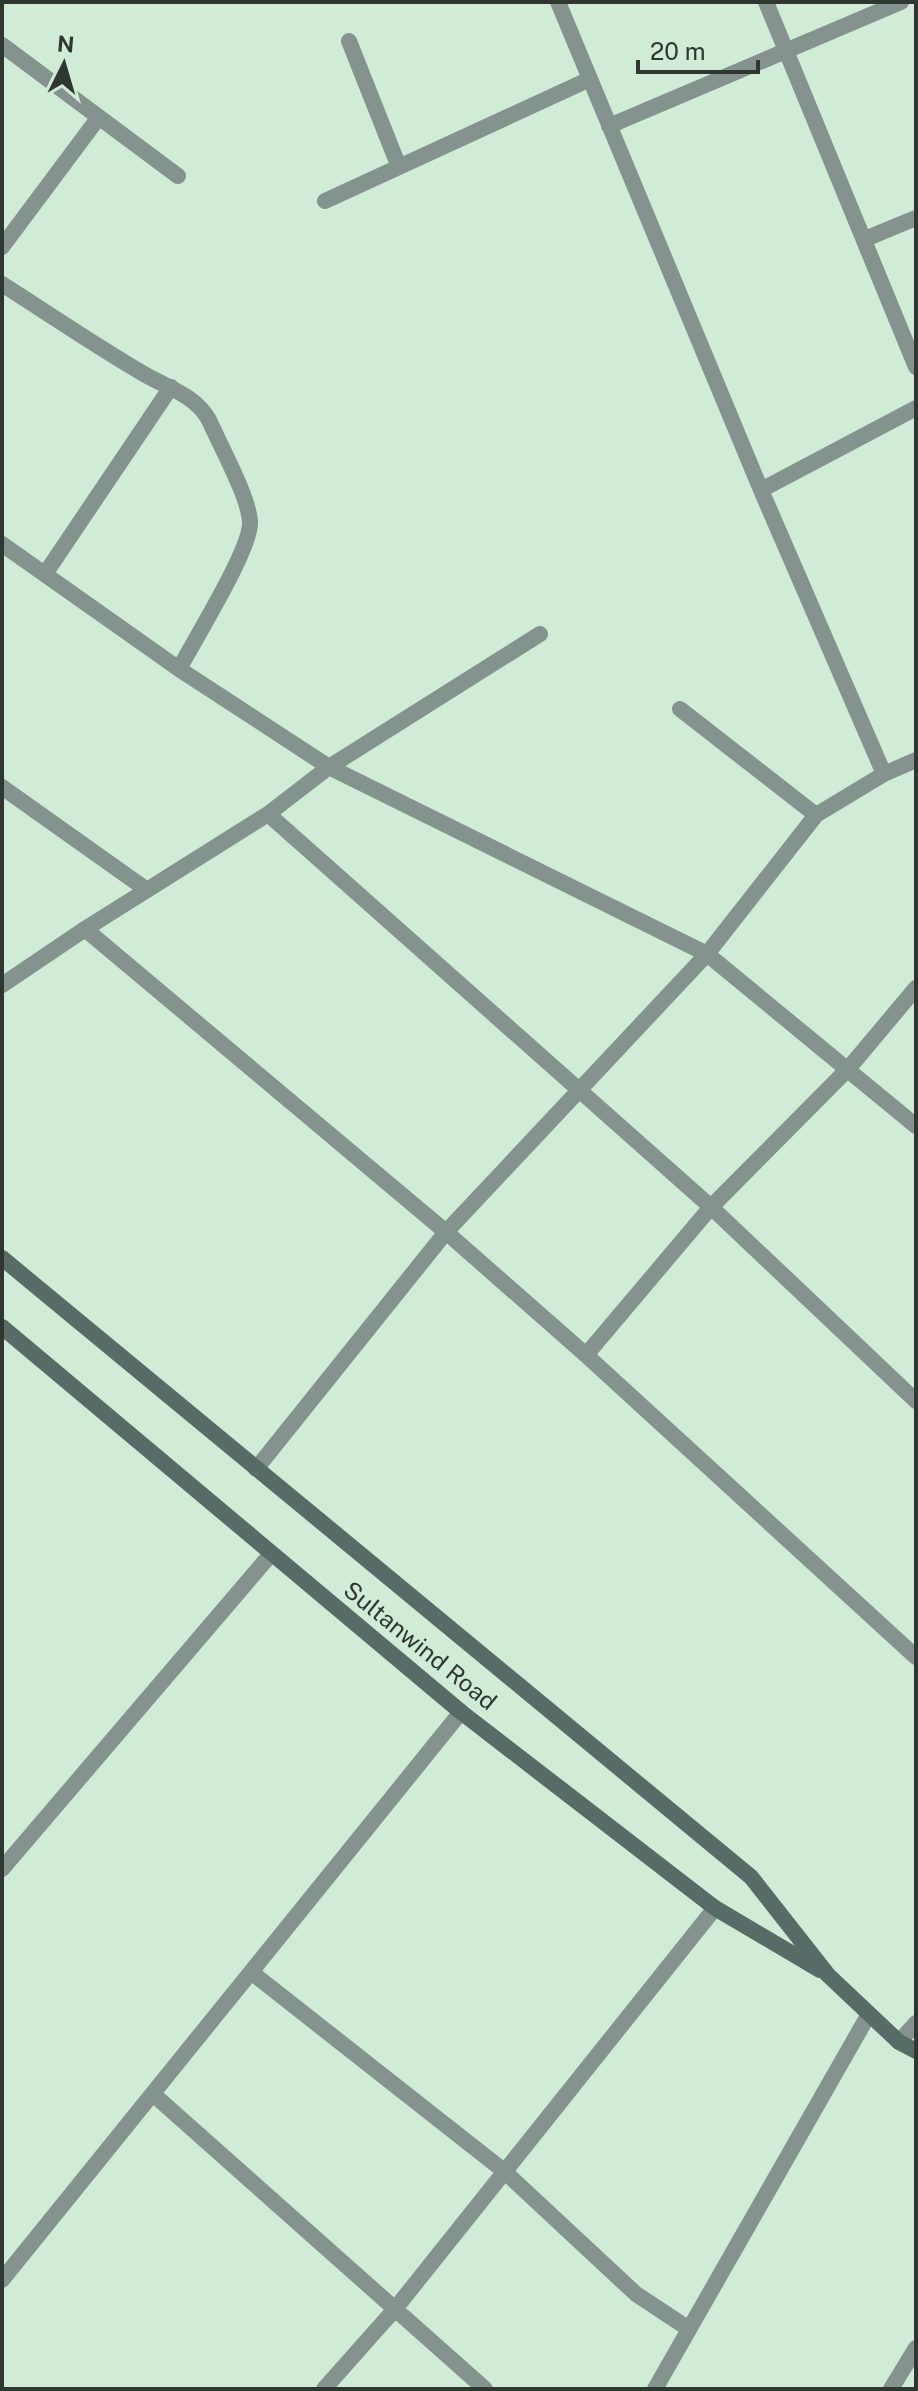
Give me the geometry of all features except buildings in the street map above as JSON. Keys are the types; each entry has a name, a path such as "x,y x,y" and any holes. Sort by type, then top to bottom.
{"main road":[{"path":"2,1258 751,1877 828,1975 899,2042 916,2051"},
{"name":"Sultanwind Road","path":"2,1327 461,1712 715,1908 828,1975"}],"street":[{"path":"558,2 761,490 884,774"},
{"path":"766,2 916,367"},
{"path":"609,126 901,2"},
{"path":"349,41 399,167"},
{"path":"2,45 178,176"},
{"path":"325,201 590,79"},
{"path":"2,247 99,117"},
{"path":"865,239 916,218"},
{"path":"2,284 202,408 246,505 250,524 240,556 179,669"},
{"path":"45,574 171,387"},
{"path":"761,490 916,408"},
{"path":"2,544 179,669 329,767 707,954 916,1126"},
{"path":"2,985 268,814 329,767 540,634"},
{"path":"680,709 816,815"},
{"path":"256,1469 446,1232 707,954 816,815 884,774 916,760"},
{"path":"2,787 147,890"},
{"path":"268,814 711,1207 916,1401"},
{"path":"85,929 446,1232 586,1355 916,1657"},
{"path":"586,1355 711,1207 848,1069 916,988"},
{"path":"2,1869 271,1554"},
{"path":"2,2280 461,1712"},
{"path":"324,2389 395,2309 715,1908"},
{"path":"251,1972 504,2171 636,2294 689,2329"},
{"path":"655,2389 869,2014"},
{"path":"899,2042 916,2023"},
{"path":"153,2094 485,2389"},
{"path":"891,2389 916,2348"}]}
